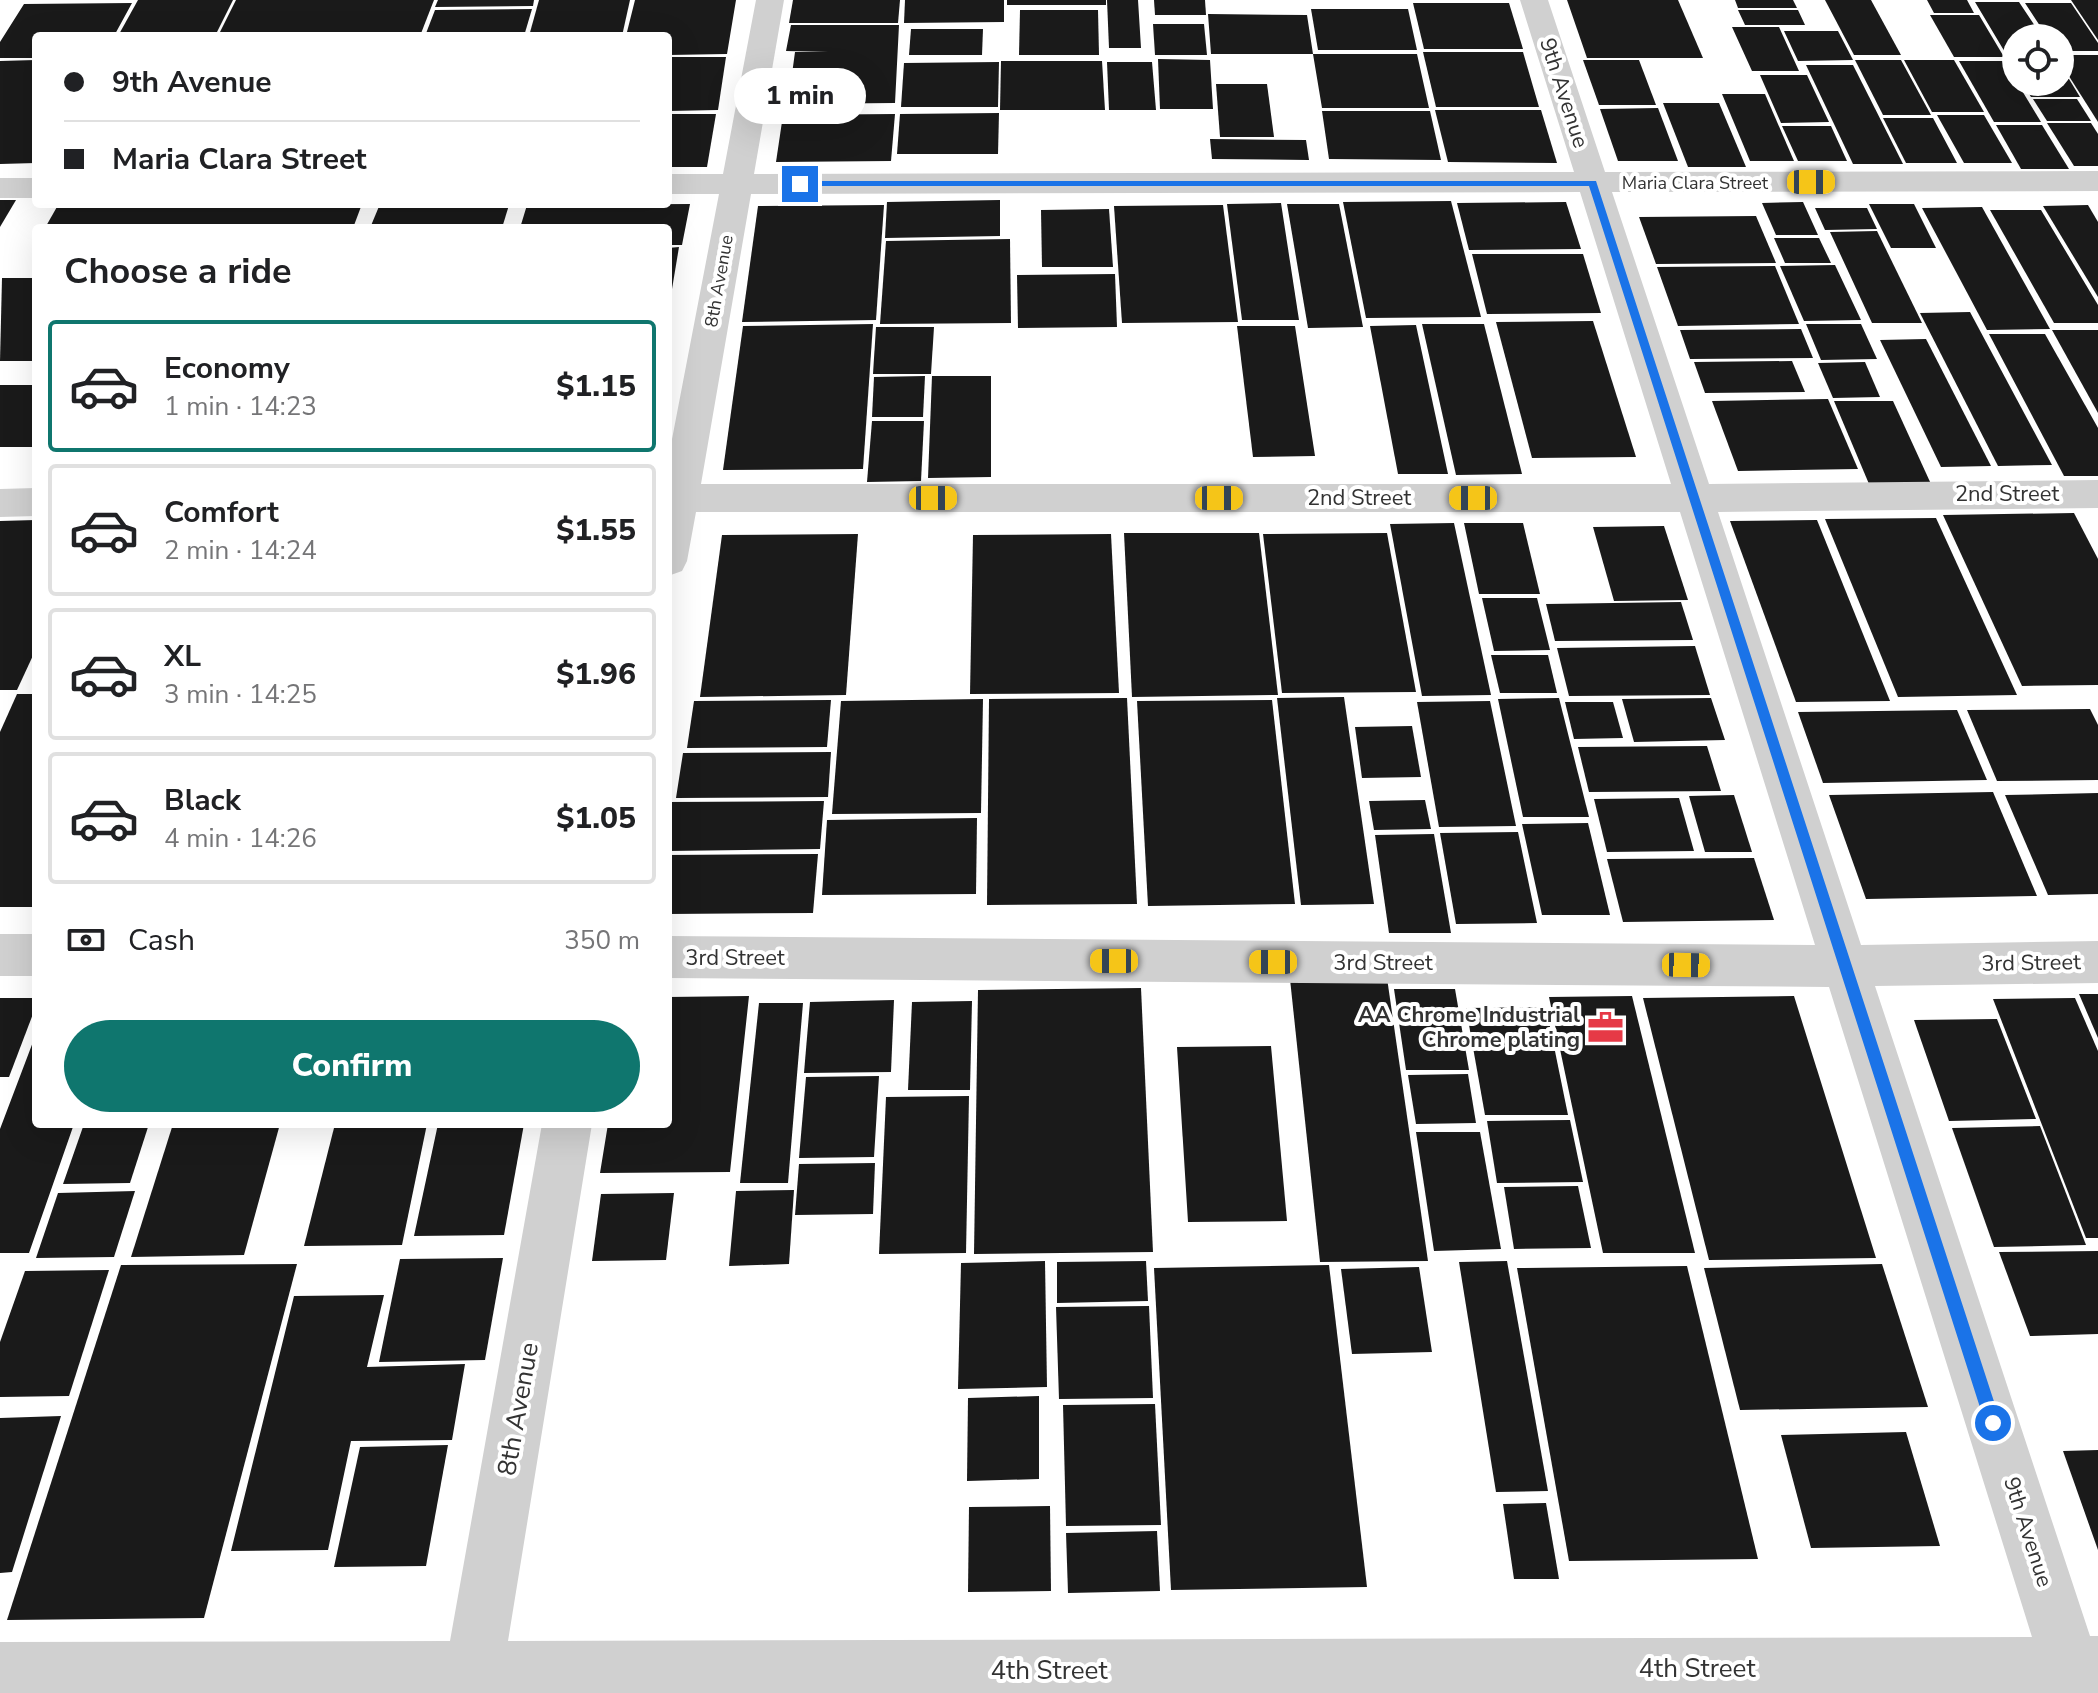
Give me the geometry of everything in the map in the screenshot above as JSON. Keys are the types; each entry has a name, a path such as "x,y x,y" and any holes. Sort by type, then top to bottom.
{"street":[{"name":"8th Avenue","path":"672,519 770,0"},
{"name":"9th Avenue","path":"1534,0 1845,966 2083,1675"},
{"name":"Maria Clara Street","path":"672,184 2098,181"},
{"path":"0,188 32,188"},
{"name":"2nd Street","path":"674,498 1695,498 2098,494"},
{"path":"0,503 32,502"},
{"path":"0,955 32,955"},
{"name":"3rd Street","path":"672,957 1845,966 2098,962"},
{"name":"8th Avenue","path":"472,1682 566,1128"},
{"name":"4th Street","path":"0,1672 472,1682 2083,1675"}],"building":[{"path":"138,0 233,0 217,32 120,32"},
{"path":"236,0 434,0 422,32 220,32"},
{"path":"438,0 534,0 533,6 435,7"},
{"path":"539,0 630,0 623,32 530,32"},
{"path":"635,0 736,0 727,54 672,55 672,32 627,32"},
{"path":"793,0 900,0 898,23 789,23"},
{"path":"905,0 1004,0 1004,22 904,23"},
{"path":"1007,0 1106,0 1106,5 1007,5"},
{"path":"1107,0 1138,0 1141,48 1109,48"},
{"path":"1154,0 1205,0 1206,15 1155,15"},
{"path":"1567,0 1678,0 1703,58 1587,58"},
{"path":"1735,0 1793,0 1797,8 1738,8"},
{"path":"1825,0 1871,0 1901,55 1854,55"},
{"path":"1927,0 1967,0 1974,13 1934,13"},
{"path":"2071,0 2098,0 2098,40"},
{"path":"1975,2 2019,2 2034,24 2002,24 2002,47"},
{"path":"132,3 116,32 32,32 32,58 0,58 0,42 24,4"},
{"path":"1413,3 1509,3 1523,49 1424,49"},
{"path":"2025,3 2071,3 2098,43 2098,51 2074,51 2074,24 2039,24"},
{"path":"532,9 525,32 427,32 435,10"},
{"path":"1311,9 1408,9 1417,50 1318,50"},
{"path":"1020,10 1098,10 1099,55 1019,55"},
{"path":"1738,10 1798,10 1805,25 1745,25"},
{"path":"1208,14 1307,15 1313,54 1211,54"},
{"path":"1930,15 1979,15 2002,57 1954,57"},
{"path":"1153,24 1204,24 1207,55 1155,55"},
{"path":"791,25 899,25 895,103 788,104 795,52 828,52 786,51"},
{"path":"1732,27 1779,27 1799,71 1752,71"},
{"path":"911,29 983,29 982,55 909,55"},
{"path":"1784,31 1838,31 1853,60 1798,61"},
{"path":"1423,52 1523,52 1539,107 1436,107"},
{"path":"1313,54 1417,54 1429,108 1322,108"},
{"path":"2074,55 2098,55 2098,122 2074,84"},
{"path":"672,57 726,57 718,110 672,111"},
{"path":"1158,59 1210,60 1213,109 1160,109"},
{"path":"32,60 32,163 0,164 0,61"},
{"path":"1583,60 1639,60 1656,105 1599,105"},
{"path":"1855,60 1901,60 1931,115 1883,115"},
{"path":"1904,60 1954,60 1984,112 1932,112"},
{"path":"1001,61 1102,61 1105,110 1000,110"},
{"path":"1959,61 2002,61 2002,96 2025,96 2041,122 1994,122"},
{"path":"999,62 998,107 901,107 904,63"},
{"path":"1107,62 1152,62 1156,110 1109,110"},
{"path":"1806,65 1853,65 1903,164 1853,164"},
{"path":"1760,75 1807,75 1829,122 1781,123"},
{"path":"1216,84 1267,84 1274,137 1220,137"},
{"path":"2074,87 2080,97 2031,97 2074,96"},
{"path":"1722,94 1765,94 1794,161 1750,161"},
{"path":"2033,99 2077,99 2091,121 2047,121"},
{"path":"1663,103 1719,103 1746,167 1688,167"},
{"path":"1658,108 1678,161 1618,161 1600,109"},
{"path":"1435,110 1541,110 1557,163 1448,162"},
{"path":"1322,111 1430,111 1441,160 1329,159"},
{"path":"999,113 998,154 897,154 900,114"},
{"path":"672,114 716,114 707,167 672,167"},
{"path":"895,114 891,161 776,162 783,115"},
{"path":"1937,115 1984,115 2012,163 1964,163"},
{"path":"1883,118 1933,118 1957,163 1906,163"},
{"path":"2047,123 2091,123 2098,134 2098,166 2074,166"},
{"path":"1996,125 2042,125 2069,169 2021,169"},
{"path":"1782,126 1831,126 1847,161 1798,161"},
{"path":"1210,139 1306,140 1309,160 1212,159"},
{"path":"0,200 16,200 0,227"},
{"path":"1000,200 1000,236 885,238 887,202"},
{"path":"1451,201 1481,317 1366,318 1343,202"},
{"path":"1566,202 1581,249 1469,250 1457,203"},
{"path":"1803,202 1818,235 1776,235 1762,203"},
{"path":"1281,203 1299,320 1242,320 1227,204"},
{"path":"672,204 690,204 682,245 672,245 672,224 521,224 526,208 672,208"},
{"path":"1287,204 1339,204 1363,327 1308,328"},
{"path":"1869,204 1914,204 1936,248 1891,248"},
{"path":"884,205 876,320 742,322 758,206"},
{"path":"1223,205 1238,322 1122,323 1114,206"},
{"path":"2088,205 2098,222 2098,297 2043,206"},
{"path":"1982,207 2050,329 1987,330 1922,208"},
{"path":"56,208 360,208 354,224 47,224"},
{"path":"378,208 508,208 503,224 372,224"},
{"path":"1815,208 1867,208 1877,229 1825,230"},
{"path":"1109,209 1113,267 1042,267 1041,210"},
{"path":"1990,210 2041,210 2098,305 2098,323 2054,323"},
{"path":"1756,216 1776,263 1656,264 1639,217"},
{"path":"1877,231 1922,323 1872,323 1830,232"},
{"path":"1774,238 1819,238 1831,263 1785,263"},
{"path":"1010,239 1011,323 880,324 886,241"},
{"path":"679,247 672,289 672,248"},
{"path":"1472,254 1583,254 1601,313 1487,314"},
{"path":"1835,265 1861,320 1804,321 1780,266"},
{"path":"1775,266 1799,324 1678,326 1657,267"},
{"path":"1115,274 1117,327 1018,328 1017,275"},
{"path":"2,278 32,278 32,361 0,361"},
{"path":"1970,312 2052,465 1998,466 1920,313"},
{"path":"1593,321 1636,457 1532,458 1496,322"},
{"path":"873,324 863,469 723,470 743,326"},
{"path":"1422,324 1484,324 1522,474 1456,475"},
{"path":"1806,324 1861,324 1877,359 1821,360"},
{"path":"1416,325 1448,474 1398,474 1370,326"},
{"path":"1237,326 1295,326 1315,456 1253,457"},
{"path":"876,327 934,327 931,374 873,374"},
{"path":"1801,329 1813,358 1690,359 1680,330"},
{"path":"2052,330 2098,330 2098,413"},
{"path":"1989,334 2045,334 2098,428 2098,476 2064,476"},
{"path":"1926,339 1991,466 1941,467 1880,340"},
{"path":"1792,361 1805,392 1705,393 1694,362"},
{"path":"1865,362 1880,397 1833,398 1818,363"},
{"path":"925,376 923,417 872,417 874,377"},
{"path":"932,376 991,376 991,477 928,478"},
{"path":"0,385 32,385 32,447 0,447"},
{"path":"1828,399 1858,469 1738,471 1712,401"},
{"path":"1834,401 1893,401 1931,484 1869,484"},
{"path":"872,421 924,421 921,481 867,482"},
{"path":"2074,513 2098,559 2098,685 2022,686 1943,515"},
{"path":"1936,518 2017,695 1898,697 1825,519"},
{"path":"32,520 32,658 17,690 0,690 0,521"},
{"path":"1817,520 1890,701 1796,702 1730,521"},
{"path":"1454,523 1491,695 1422,696 1390,524"},
{"path":"1464,523 1523,523 1540,594 1479,594"},
{"path":"1664,526 1688,600 1614,601 1593,527"},
{"path":"1124,533 1259,533 1278,695 1132,697"},
{"path":"1387,533 1416,692 1282,693 1263,534"},
{"path":"858,534 846,695 700,697 722,535"},
{"path":"1111,534 1119,693 970,694 973,535"},
{"path":"1482,598 1537,598 1550,650 1494,651"},
{"path":"1681,602 1693,640 1555,641 1546,604"},
{"path":"1695,646 1710,695 1569,696 1557,648"},
{"path":"1491,655 1548,655 1557,693 1500,693"},
{"path":"17,694 32,694 32,907 0,907 0,732"},
{"path":"1344,697 1374,904 1301,905 1277,698"},
{"path":"1127,698 1137,904 987,905 989,699"},
{"path":"1559,698 1589,817 1523,817 1498,699"},
{"path":"1711,698 1725,740 1634,742 1622,699"},
{"path":"983,699 981,813 832,814 841,701"},
{"path":"831,700 827,747 687,748 694,701"},
{"path":"1272,700 1295,904 1148,906 1137,701"},
{"path":"1490,701 1516,826 1439,827 1417,702"},
{"path":"1565,702 1613,702 1623,738 1574,739"},
{"path":"2090,709 2098,725 2098,780 1997,781 1967,710"},
{"path":"1957,710 1987,780 1823,783 1798,712"},
{"path":"1412,726 1421,777 1362,778 1355,727"},
{"path":"1707,746 1721,791 1589,792 1578,747"},
{"path":"831,752 828,797 676,798 683,753"},
{"path":"1993,792 2037,896 1866,899 1829,795"},
{"path":"2098,793 2098,894 2048,895 2005,795"},
{"path":"1734,795 1752,852 1705,852 1689,796"},
{"path":"1679,798 1694,851 1607,852 1594,799"},
{"path":"1425,800 1431,829 1374,830 1369,801"},
{"path":"824,801 820,849 672,851 672,802"},
{"path":"977,818 976,894 822,895 827,820"},
{"path":"1588,823 1610,915 1542,915 1522,824"},
{"path":"1518,832 1537,923 1456,924 1440,833"},
{"path":"1434,834 1451,933 1389,933 1375,835"},
{"path":"818,854 813,913 672,914 672,855"},
{"path":"1754,858 1774,920 1623,922 1607,859"},
{"path":"1387,978 1428,1261 1320,1262 1290,979"},
{"path":"1141,988 1153,1252 974,1254 978,990"},
{"path":"1394,989 1455,989 1469,1070 1406,1070"},
{"path":"2079,994 2098,994 2098,1038"},
{"path":"749,996 730,1172 600,1173 607,1128 672,1128 672,997"},
{"path":"1632,996 1695,1253 1603,1253 1549,997"},
{"path":"1794,996 1876,1258 1709,1260 1643,998"},
{"path":"0,998 32,998 32,1017 9,1077 0,1077"},
{"path":"2075,998 2098,1051 2098,1238 2086,1238 1993,999"},
{"path":"894,1000 891,1072 804,1073 810,1002"},
{"path":"972,1001 970,1090 908,1090 912,1002"},
{"path":"759,1003 803,1003 788,1183 740,1183"},
{"path":"1546,1007 1568,1115 1485,1115 1466,1008"},
{"path":"1997,1019 2036,1119 1949,1121 1914,1020"},
{"path":"32,1045 32,1128 73,1128 29,1253 0,1253 0,1129"},
{"path":"1271,1046 1287,1221 1188,1222 1177,1047"},
{"path":"1468,1074 1476,1123 1416,1124 1408,1075"},
{"path":"879,1076 874,1157 799,1158 806,1077"},
{"path":"969,1096 966,1253 879,1254 886,1097"},
{"path":"1570,1120 1583,1182 1497,1183 1487,1121"},
{"path":"2040,1126 2086,1245 1994,1247 1952,1128"},
{"path":"83,1128 148,1128 130,1183 63,1184"},
{"path":"172,1128 279,1128 244,1255 131,1257"},
{"path":"334,1128 426,1128 402,1245 304,1246"},
{"path":"437,1128 523,1128 504,1235 414,1236"},
{"path":"1416,1132 1480,1132 1501,1249 1434,1251"},
{"path":"875,1163 873,1214 795,1215 799,1164"},
{"path":"1578,1186 1591,1248 1514,1249 1504,1187"},
{"path":"794,1190 789,1264 729,1266 736,1191"},
{"path":"135,1191 114,1257 36,1258 58,1193"},
{"path":"674,1193 666,1260 592,1261 601,1194"},
{"path":"2098,1251 2098,1334 2030,1336 1999,1252"},
{"path":"503,1258 485,1360 379,1362 400,1259"},
{"path":"1045,1261 1047,1387 958,1389 961,1263"},
{"path":"1146,1261 1148,1301 1057,1303 1057,1262"},
{"path":"1507,1261 1548,1491 1496,1492 1459,1262"},
{"path":"297,1264 204,1618 7,1620 121,1265"},
{"path":"1882,1264 1928,1407 1740,1410 1704,1268"},
{"path":"1329,1265 1367,1587 1171,1590 1154,1268"},
{"path":"1687,1266 1758,1559 1569,1561 1517,1268"},
{"path":"1419,1267 1432,1352 1352,1354 1341,1269"},
{"path":"109,1270 69,1396 0,1397 0,1342 25,1271"},
{"path":"384,1295 367,1367 465,1364 452,1440 351,1441 328,1550 231,1551 294,1296"},
{"path":"1149,1306 1153,1398 1059,1399 1056,1307"},
{"path":"1039,1396 1039,1479 967,1481 968,1398"},
{"path":"1155,1404 1161,1525 1066,1526 1063,1405"},
{"path":"61,1416 12,1572 0,1573 0,1418"},
{"path":"1906,1432 1940,1546 1811,1548 1781,1435"},
{"path":"448,1445 426,1566 334,1567 360,1447"},
{"path":"2098,1450 2098,1550 2063,1451"},
{"path":"1546,1503 1559,1579 1514,1579 1503,1504"},
{"path":"1050,1506 1051,1591 968,1592 969,1507"},
{"path":"1157,1531 1160,1591 1068,1593 1066,1533"}],"place":[{"name":"AA Chrome Industrial Chrome plating","path":"1606,1028"}],"route":[{"path":"800,184 1593,183 1993,1423"}]}
